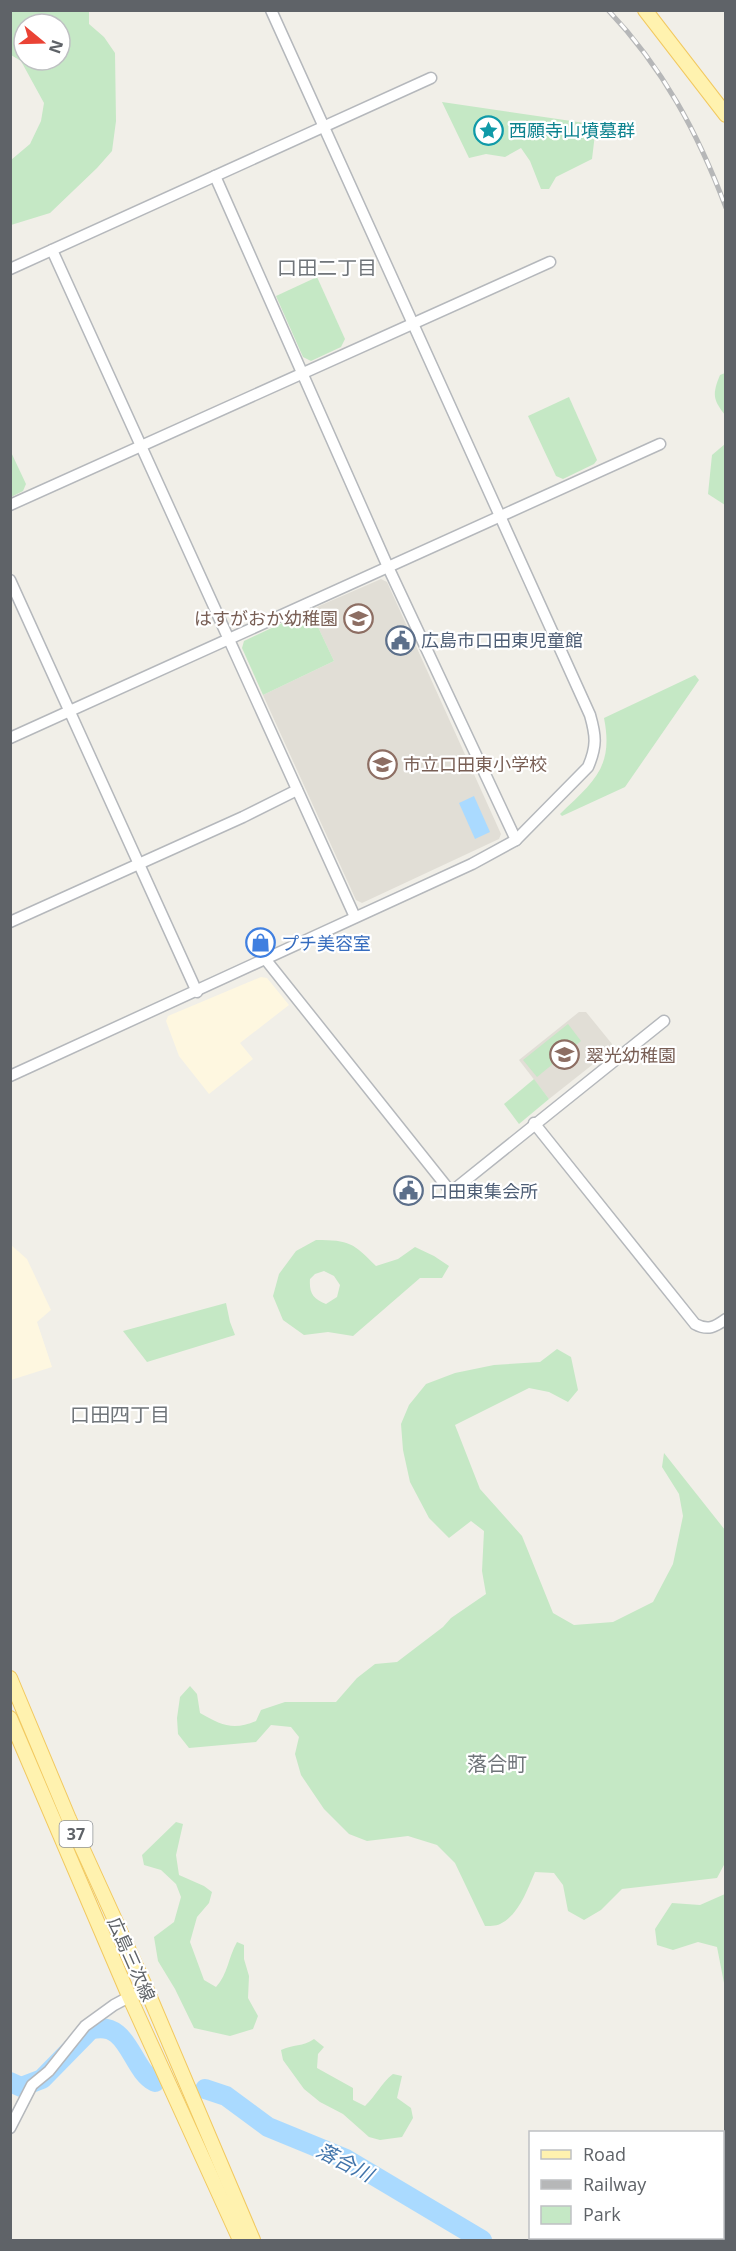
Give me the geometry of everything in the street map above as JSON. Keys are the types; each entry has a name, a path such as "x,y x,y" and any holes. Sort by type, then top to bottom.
{"main road":[{"path":"645,10 726,115"},
{"name":"広島三次線","path":"11,1681 69,1819 146,1988 253,2241"},
{"name":"広島三次線","path":"10,1718 129,1996 240,2241"}],"street":[{"path":"10,1076 472,864 516,840 588,767 595,752 595,735 590,715 271,10"},
{"path":"10,269 431,78"},
{"path":"215,176 388,567 516,840"},
{"path":"52,250 355,917"},
{"path":"10,505 550,262"},
{"path":"10,738 660,444"},
{"path":"10,580 197,992"},
{"path":"10,922 243,817 297,790"},
{"path":"266,960 451,1192 534,1123 664,1021"},
{"path":"534,1123 695,1324 703,1328 715,1327 726,1319"},
{"path":"10,2128 32,2085 49,2071 76,2035 85,2026 129,1996 146,1988"}],"shaded area":[{"name":"市立口田東小学校","path":"381,579 387,582 501,834 499,839 362,903 356,900 263,695 334,661 310,610"},
{"path":"261,977 267,978 289,1005 240,1043 253,1059 209,1094 179,1056 166,1021 168,1016"},
{"name":"翠光幼稚園","path":"579,1012 586,1012 612,1044 611,1050 549,1099 519,1060"},
{"path":"10,1244 27,1259 51,1310 37,1322 52,1367 11,1380"}],"green space":[{"path":"11,10 89,11 89,24 104,37 115,53 116,121 112,151 97,168 50,213 11,225 11,160 30,144 41,121 44,103 27,72 72,72 72,12 12,12 12,56"},
{"path":"442,102 585,123 595,134 592,159 556,177 549,189 541,189 530,161 521,148 505,157 486,154 469,158"},
{"path":"317,277 345,339 341,347 311,361 303,357 276,296"},
{"path":"725,373 725,415 716,401 715,392 720,375"},
{"path":"569,397 597,460 594,464 563,479 556,476 528,416"},
{"path":"725,444 725,505 708,494 712,455"},
{"path":"10,450 26,484 23,491 11,497"},
{"path":"310,610 334,661 263,695 242,648 244,641"},
{"path":"695,675 699,680 625,787 562,816 560,814 591,783 603,762 606,750 604,718"},
{"path":"568,1024 581,1041 537,1077 523,1060"},
{"path":"534,1079 549,1099 519,1124 504,1104"},
{"path":"316,1240 344,1242 362,1252 376,1266 398,1259 415,1247 449,1266 442,1278 420,1278 353,1336 328,1332 304,1335 283,1320 273,1296 279,1274 296,1251","holes":["324,1271 334,1276 340,1285 337,1297 326,1304 313,1295 310,1279 315,1274"]},
{"path":"226,1303 235,1335 147,1362 123,1331"},
{"path":"557,1349 571,1357 578,1390 568,1402 549,1392 529,1388 455,1425 480,1489 522,1536 553,1613 574,1625 613,1622 653,1602 673,1564 683,1516 679,1494 662,1467 664,1453 725,1530 725,1863 717,1878 622,1889 601,1910 584,1920 568,1911 563,1885 554,1873 535,1872 522,1901 512,1915 500,1924 485,1926 455,1863 437,1845 408,1836 367,1841 349,1834 324,1809 301,1775 295,1754 299,1737 291,1727 271,1725 256,1742 189,1748 178,1734 177,1718 180,1697 190,1686 197,1694 200,1713 214,1721 234,1726 256,1721 261,1710 285,1702 336,1702 357,1678 375,1664 397,1662 443,1627 451,1618 486,1594 482,1571 484,1531 471,1521 449,1538 429,1518 410,1482 403,1450 401,1424 409,1405 426,1384 455,1373 494,1365 540,1362"},
{"path":"176,1822 183,1824 176,1855 179,1875 212,1892 209,1903 197,1917 190,1942 204,1980 216,1987 223,1977 237,1942 244,1945 244,1959 249,1976 248,1998 258,2016 253,2029 230,2036 194,2028 158,1961 154,1937 174,1922 181,1897 176,1884 161,1870 144,1865 142,1855"},
{"path":"725,1894 725,1988 717,1947 698,1942 673,1950 657,1945 655,1929 672,1903 700,1905"},
{"path":"314,2039 324,2047 318,2054 317,2068 353,2088 353,2100 365,2106 393,2074 402,2076 397,2098 411,2108 413,2118 402,2137 380,2140 369,2137 343,2114 320,2102 304,2089 283,2060 281,2050"},
{"path":"725,2187 725,2240 660,2240 724,2239"}],"water":[{"path":"474,796 490,832 475,839 459,803"}],"waterway":[{"name":"落合川","path":"10,2082 21,2087 42,2079 90,2030 103,2028 113,2031 121,2038 140,2067 155,2082"},
{"name":"落合川","path":"205,2089 226,2096 268,2127 346,2159 482,2240"}],"railway":[{"path":"608,10 646,55 677,103 691,128 726,208"}],"place":[{"name":"西願寺山墳墓群","path":"488,130"},
{"name":"はすがおか幼稚園","path":"359,618"},
{"name":"広島市口田東児童館","path":"400,640"},
{"name":"市立口田東小学校","path":"382,764"},
{"name":"プチ美容室","path":"260,943"},
{"name":"翠光幼稚園","path":"565,1055"},
{"name":"口田東集会所","path":"409,1191"}],"district":[{"name":"口田二丁目","path":"327,267"},
{"name":"口田四丁目","path":"120,1414"},
{"name":"落合町","path":"497,1763"}]}
